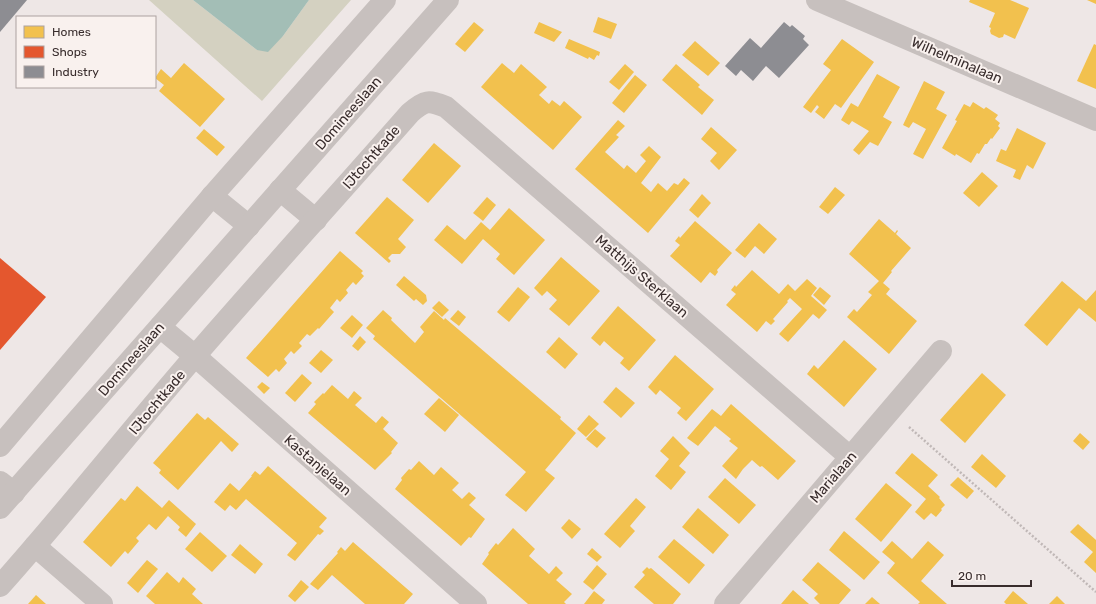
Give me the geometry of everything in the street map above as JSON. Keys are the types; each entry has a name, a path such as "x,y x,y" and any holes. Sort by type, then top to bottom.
{"street":[{"path":"0,446 212,196 385,0"},
{"name":"Domineeslaan","path":"5,494 160,327 448,0"},
{"name":"Wilhelminalaan","path":"817,0 1096,120"},
{"name":"IJtochtkade","path":"0,586 195,356 410,113 419,105 431,101"},
{"name":"Matthijs Sterklaan","path":"431,101 446,107 850,457"},
{"path":"280,190 316,220"},
{"path":"212,196 248,226"},
{"name":"Kastanjelaan","path":"160,327 195,356 476,604"},
{"name":"Marialaan","path":"725,604 942,350"},
{"path":"35,546 102,604"}],"path":[{"path":"891,411 1096,592"}],"shaded area":[{"path":"149,0 193,0 257,50 283,36 309,0 351,0 262,101"},
{"path":"193,0 309,0 283,36 268,52 257,50"}],"building: Homes":[{"path":"970,0 1010,0 1029,8 1015,39 1004,34 1003,37 999,38 991,34 991,28 989,27 995,13 969,2"},
{"path":"1087,0 1096,0 1096,4"},
{"path":"598,17 617,24 611,39 593,32"},
{"path":"474,22 484,30 465,52 455,44"},
{"path":"539,22 562,32 554,42 534,33"},
{"path":"569,39 600,52 599,56 597,55 594,60 589,57 588,59 565,48"},
{"path":"842,39 874,62 841,108 835,104 824,119 815,112 819,107 817,105 811,113 803,107 831,70 823,64"},
{"path":"695,41 720,63 708,76 682,55"},
{"path":"1094,44 1096,45 1096,89 1077,81"},
{"path":"184,63 225,99 200,127 159,91 164,85 156,79 161,69 171,78"},
{"path":"502,63 514,73 521,64 547,87 539,95 549,104 552,100 560,106 564,101 582,117 553,150 481,87"},
{"path":"625,64 634,72 619,90 609,82"},
{"path":"676,64 700,85 698,87 714,100 702,115 662,80"},
{"path":"877,74 900,87 883,117 892,122 878,146 870,142 859,155 853,150 869,131 852,121 849,125 841,120 851,103 858,107"},
{"path":"635,75 647,85 624,113 612,103"},
{"path":"924,81 945,92 936,109 947,115 923,159 913,154 926,129 913,122 909,128 903,125"},
{"path":"973,102 984,109 986,107 998,115 995,119 1000,123 998,126 1000,128 992,139 991,138 987,144 985,144 979,154 977,153 971,163 942,148 957,121 955,120 964,104 970,107"},
{"path":"618,120 625,126 616,135 619,137 605,152 624,169 627,165 636,173 646,161 640,155 649,146 661,157 641,183 651,192 658,183 667,191 674,183 678,185 684,178 690,183 648,233 575,169"},
{"path":"711,127 737,150 719,170 710,161 717,153 701,139"},
{"path":"1017,128 1046,143 1033,169 1027,165 1020,180 1013,177 1016,170 996,161 1001,149 1006,151"},
{"path":"204,129 225,147 217,156 196,138"},
{"path":"434,143 461,166 428,203 402,180"},
{"path":"982,172 998,186 979,207 963,193"},
{"path":"835,187 845,195 828,214 819,207"},
{"path":"702,194 711,203 698,218 689,210"},
{"path":"387,197 414,220 398,239 406,247 400,254 392,254 388,258 391,261 389,263 355,233"},
{"path":"487,197 496,205 483,221 473,213"},
{"path":"509,208 545,240 514,275 496,259 500,254 483,239 462,264 434,240 447,225 465,240 481,222 490,230"},
{"path":"879,219 895,233 897,230 898,231 896,234 911,248 891,271 892,272 883,283 890,289 886,294 917,321 889,354 847,317 854,309 857,312 872,295 868,292 879,281 849,254"},
{"path":"695,221 732,253 717,270 718,272 715,276 710,272 701,283 670,256 680,245 675,241 679,236 680,238"},
{"path":"759,223 777,239 764,254 755,246 745,258 735,250"},
{"path":"340,251 363,271 361,273 364,276 356,285 353,282 346,290 348,293 340,302 337,299 330,308 334,312 319,329 318,328 310,336 307,334 299,343 302,346 294,354 291,351 284,359 287,363 279,372 276,369 268,377 246,358"},
{"path":"561,257 600,291 569,326 549,309 557,300 547,291 542,296 534,288"},
{"path":"752,270 779,294 788,284 795,291 807,279 817,288 811,296 827,310 819,319 813,314 788,342 779,334 802,309 790,298 773,319 775,321 771,325 766,321 757,332 726,305 736,294 731,290 735,285 736,287"},
{"path":"404,276 426,295 427,301 423,305 416,299 414,301 396,285"},
{"path":"1062,281 1086,301 1096,290 1096,322 1079,308 1047,346 1024,325"},
{"path":"518,287 530,297 509,322 497,312"},
{"path":"820,287 831,296 824,305 813,295"},
{"path":"439,301 449,310 442,317 432,308"},
{"path":"618,306 656,340 629,371 620,363 624,358 604,341 600,346 591,338"},
{"path":"383,310 392,318 391,320 415,343 424,332 420,327 434,311 444,320 445,318 561,417 560,419 576,433 545,470 555,478 526,512 505,495 526,472 373,339 375,336 366,328"},
{"path":"458,310 466,317 459,326 450,319"},
{"path":"352,315 363,325 352,338 340,328"},
{"path":"360,336 366,342 358,351 352,346"},
{"path":"559,337 578,354 565,369 546,352"},
{"path":"844,340 877,369 844,407 807,374 814,365 818,369"},
{"path":"321,350 333,360 321,373 309,363"},
{"path":"675,355 714,389 686,421 677,413 681,408 660,390 656,395 648,387"},
{"path":"982,373 1006,395 965,443 940,420"},
{"path":"302,374 312,383 295,402 285,393"},
{"path":"262,382 270,388 264,394 257,387"},
{"path":"332,385 348,399 354,391 362,398 355,405 376,423 382,416 389,422 383,429 398,443 391,452 392,453 375,470 308,413 316,404 314,402"},
{"path":"616,387 635,403 621,418 603,402"},
{"path":"439,398 459,415 445,432 424,414"},
{"path":"731,404 796,461 778,480 762,466 760,467 752,460 736,479 722,466 738,448 729,441 731,439 715,426 698,446 687,438 712,409 721,416"},
{"path":"197,413 205,420 208,417 239,444 232,452 221,441 178,490 159,473 161,470 153,463"},
{"path":"589,415 599,424 586,437 577,429"},
{"path":"595,429 606,438 597,448 586,439"},
{"path":"1080,433 1090,442 1083,450 1073,441"},
{"path":"673,436 690,453 679,466 686,472 671,490 655,476 669,459 660,451"},
{"path":"912,453 938,475 928,486 940,497 939,498 945,505 936,517 931,513 924,520 915,512 926,499 895,473"},
{"path":"982,454 1006,476 996,488 971,467"},
{"path":"419,461 434,475 441,467 459,483 452,490 462,499 469,492 476,498 469,505 485,519 471,538 469,537 461,546 395,489 402,480 401,478"},
{"path":"268,466 327,518 319,527 324,531 320,535 318,534 295,561 287,555 297,543 246,499 236,510 230,505 225,511 214,502 230,483 239,491 255,471 260,475"},
{"path":"958,477 974,491 967,499 950,485"},
{"path":"725,478 756,505 739,524 708,497"},
{"path":"886,483 912,505 881,542 855,519"},
{"path":"137,486 162,508 169,500 196,524 186,537 178,530 180,527 168,516 156,530 149,524 136,538 139,541 128,554 125,551 111,567 83,542 121,498 125,501"},
{"path":"636,498 646,507 630,526 635,531 620,548 604,534"},
{"path":"698,508 729,535 713,554 682,527"},
{"path":"569,519 581,529 572,539 561,528"},
{"path":"1078,524 1096,540 1096,573 1084,562 1093,552 1070,532"},
{"path":"513,528 535,549 529,556 549,574 556,566 563,573 556,580 572,594 564,602 566,604 528,604 482,564 496,543 498,545"},
{"path":"844,531 880,562 864,580 829,550"},
{"path":"200,532 227,556 212,572 185,549"},
{"path":"674,539 705,565 689,584 658,557"},
{"path":"892,541 912,559 928,541 944,555 921,581 947,604 918,604 920,602 887,573 895,563 882,552"},
{"path":"353,542 413,594 404,604 365,604 332,575 318,590 310,584 338,553 337,552 341,547 345,551"},
{"path":"240,544 263,564 255,574 231,555"},
{"path":"592,548 602,557 597,562 587,554"},
{"path":"147,560 158,569 138,593 127,583"},
{"path":"818,562 851,590 839,604 820,604 814,598 818,594 802,580"},
{"path":"597,565 607,574 593,590 583,582"},
{"path":"647,567 649,569 651,568 681,594 673,604 654,604 634,587 645,575 642,572"},
{"path":"167,572 179,583 183,577 196,589 192,594 203,604 155,604 146,596"},
{"path":"301,580 309,587 295,602 288,596"},
{"path":"793,590 809,604 781,604"},
{"path":"594,591 605,600 602,604 584,604"},
{"path":"1013,591 1028,604 1006,604 1004,602"},
{"path":"36,595 46,604 28,604"},
{"path":"1057,596 1065,604 1049,604"},
{"path":"872,597 880,604 865,604"}],"building: Shops":[{"path":"0,258 46,297 0,350"}],"building: Industry":[{"path":"0,0 27,0 0,32"},
{"path":"784,22 790,27 792,25 805,36 803,39 809,45 779,78 766,66 753,81 741,70 736,76 725,66 750,38 761,48"}]}
